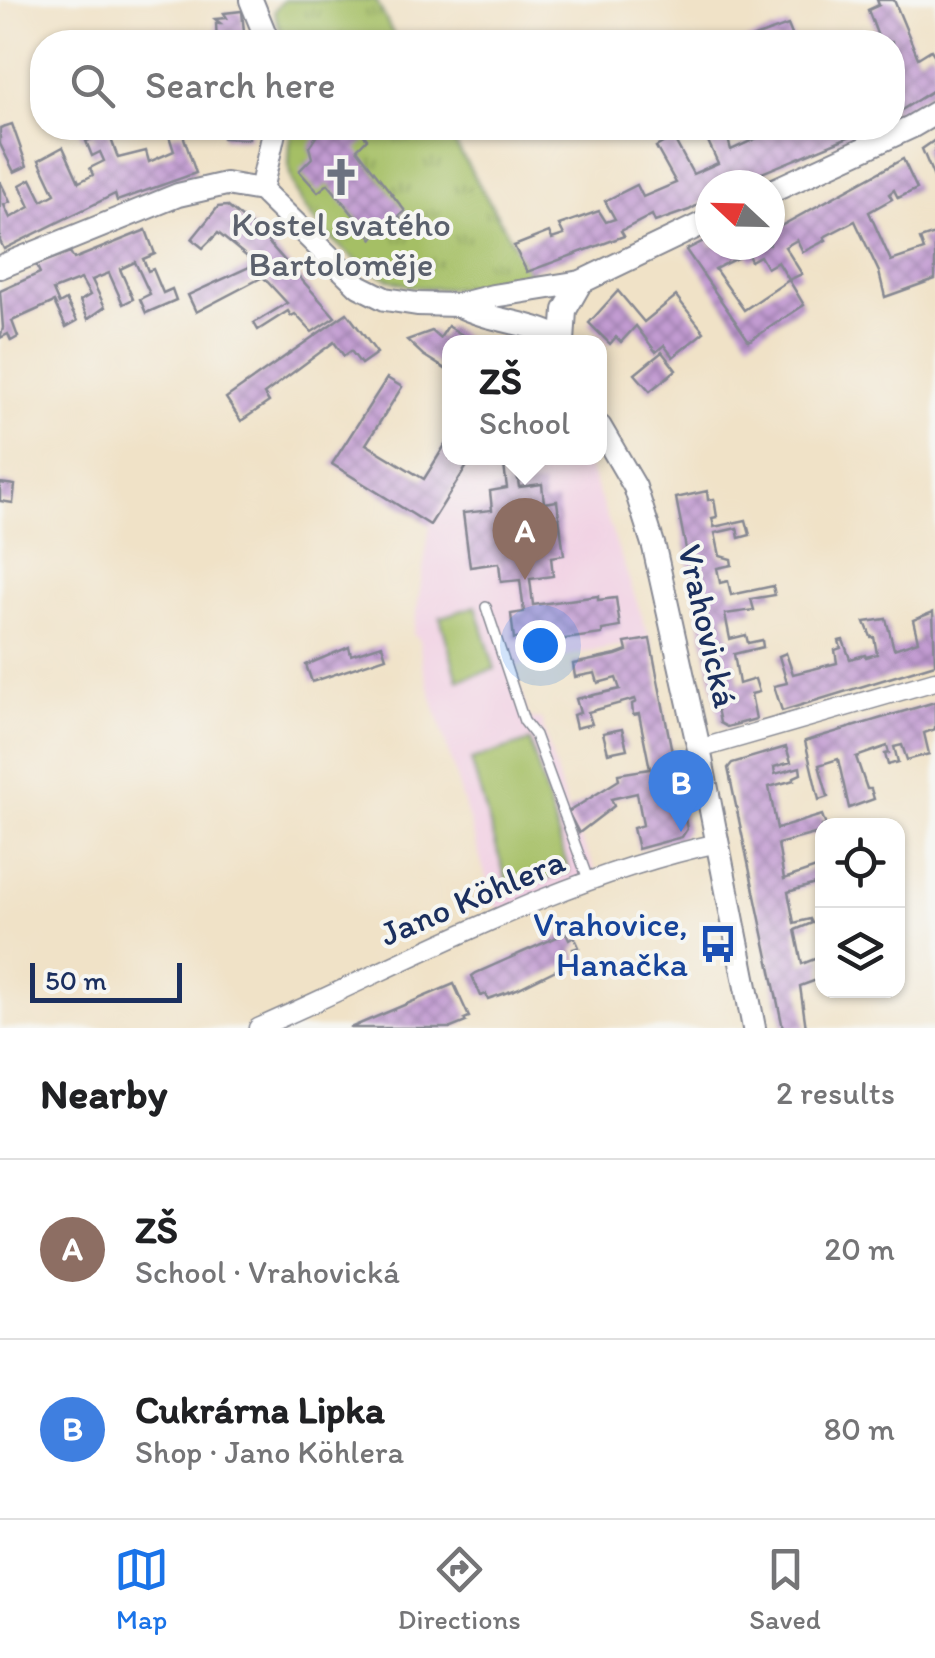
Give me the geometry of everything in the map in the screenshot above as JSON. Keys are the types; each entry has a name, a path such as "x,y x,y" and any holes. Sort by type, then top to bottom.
{"street":[{"path":"252,1 263,30"},
{"path":"905,130 935,113"},
{"path":"261,190 271,140"},
{"path":"785,185 884,140"},
{"path":"0,268 194,190 226,184 261,190 359,286 401,302 458,305 581,282 695,227"},
{"path":"563,335 565,310 581,282"},
{"path":"458,305 551,335"},
{"name":"Vrahovická","path":"607,439 635,487 646,516 718,843 747,1026"},
{"path":"699,749 935,681"},
{"name":"Jano Köhlera","path":"258,1028 526,906 661,856 718,843"}],"lane":[{"path":"486,607 524,721 535,735 589,882"}],"shaded area":[{"path":"469,465 588,465 650,639 515,667 529,719 541,720 568,812 596,871 500,912 491,894 422,664 419,638 413,635 430,525"}],"green space":[{"path":"284,0 376,0 391,30 280,30 274,11"},
{"path":"290,140 453,140 536,282 426,288 393,281 356,260 321,228 296,192 289,169"},
{"path":"476,606 495,669 458,680 440,617"},
{"path":"530,741 569,872 509,890 471,760"}],"building":[{"path":"877,0 894,0 918,58 931,50 935,56 935,89 905,108 905,30 876,30 868,10 879,5"},
{"path":"242,11 244,30 216,30 216,23 220,23 215,19 227,18 224,13"},
{"path":"12,124 27,166 14,172 0,144 0,128"},
{"path":"111,140 118,158 146,151 149,162 174,151 170,140 185,140 196,173 117,201 115,194 4,249 0,241 0,181 10,202 4,205 10,218 30,207 20,185 31,179 42,201 55,194 39,160 63,147 79,182 93,175 90,168 104,161 100,152 92,156 86,141"},
{"name":"Kostel svatého Bartoloměje","path":"314,140 366,140 357,149 405,211 400,219 373,239 328,184 318,192 299,171 312,158 309,147"},
{"path":"668,140 675,140 693,174 695,207 689,210 655,222 652,215 621,231 624,236 527,272 514,246 549,232 552,239 564,235 559,225 599,211 606,222 615,219 605,201 637,185 643,197 676,183 656,147"},
{"path":"707,140 728,140 731,150 753,140 841,140 769,170 702,170 718,163"},
{"path":"935,140 935,180 922,149"},
{"path":"903,159 917,189 898,198 894,190 889,194 892,199 869,212 891,261 924,250 920,239 935,234 935,279 885,297 879,272 855,221 803,252 797,240 785,247 785,224"},
{"path":"227,206 259,232 335,317 312,332 288,311 258,330 254,323 287,303 263,277 196,312 188,295 256,264 218,233 203,248 192,239 218,207"},
{"path":"146,230 155,254 143,259 148,271 153,269 163,293 172,289 176,300 146,313 140,299 150,294 135,262 120,269 133,299 123,304 109,273 92,280 105,307 88,319 80,301 90,295 81,279 53,290 59,304 66,300 77,321 66,327 54,302 12,321 18,337 11,341 8,334 0,338 0,291 40,273 36,265 70,252 74,259"},
{"path":"695,246 695,260 733,260 715,269 744,310 789,280 804,305 749,341 686,250"},
{"path":"785,247 802,274 789,280 778,262 767,268 762,260 785,260"},
{"path":"618,291 644,322 676,296 704,332 673,357 664,345 656,352 636,326 621,342 616,337 610,344 607,335 601,335 589,323"},
{"path":"347,313 377,353 361,364 351,351 344,356 334,342 264,394 269,402 241,421 226,398"},
{"path":"448,326 463,335 442,335"},
{"path":"432,331 440,338 442,335 442,367 407,340"},
{"path":"662,352 676,370 650,391 635,374"},
{"path":"387,378 402,387 366,444 424,479 442,450 442,465 468,465 430,525 332,464"},
{"path":"504,465 516,465 519,487 542,484 544,503 557,501 564,555 551,557 553,576 530,579 533,605 598,596 598,600 616,598 620,627 602,630 602,634 528,644 528,638 514,639 511,614 524,612 520,580 501,582 499,563 470,567 463,513 492,510 490,491 507,488"},
{"path":"0,483 15,485 13,503 0,501"},
{"path":"707,491 708,500 714,499 714,527 746,520 750,535 739,538 737,528 715,533 720,556 731,559 732,565 717,568 720,583 728,581 731,595 773,586 775,595 751,599 754,610 725,614 730,639 746,635 748,643 762,640 763,647 734,654 739,684 755,679 759,692 751,694 756,719 727,727 720,723 676,498"},
{"path":"933,612 935,664 782,711 774,686 787,683 779,656 786,653 793,674 837,663 835,650 841,648 839,641 843,640 850,659 877,654 874,637 865,622 886,619 894,649 918,641 913,620"},
{"path":"650,639 687,829 682,837 638,849 633,828 643,825 637,793 611,799 614,806 579,833 568,812 619,780 618,774 650,769 639,714 633,715 635,699 588,712 592,724 576,728 573,715 580,713 576,699 620,689 616,678 598,683 595,673 575,677 573,664 616,655 627,651 625,643"},
{"path":"382,645 386,657 312,682 306,665 349,647 351,655"},
{"path":"935,702 935,729 924,733 929,754 907,760 902,745 894,747 898,762 888,765 887,746 856,757 874,799 849,808 838,759 819,765 828,797 819,800 805,741"},
{"path":"622,729 627,749 608,753 603,733"},
{"path":"786,747 791,762 774,767 775,774 800,767 801,774 769,787 777,829 822,815 823,818 815,818 815,834 778,844 784,879 815,868 815,884 788,892 794,923 810,919 812,923 795,930 802,964 815,959 815,981 800,986 806,1028 783,1028 728,768 732,763"},
{"path":"566,933 569,939 574,936 579,947 573,949 578,959 517,989 488,999 486,994 481,996 472,976 476,973"},
{"path":"454,984 469,1017 464,1019 466,1022 451,1028 350,1028"}],"place":[{"name":"Kostel svatého Bartoloměje","path":"341,177"},
{"name":"ZŠ","path":"525,580"},
{"name":"Cukrárna Lipka","path":"681,832"},
{"name":"Vrahovice, Hanačka","path":"718,944"}]}
